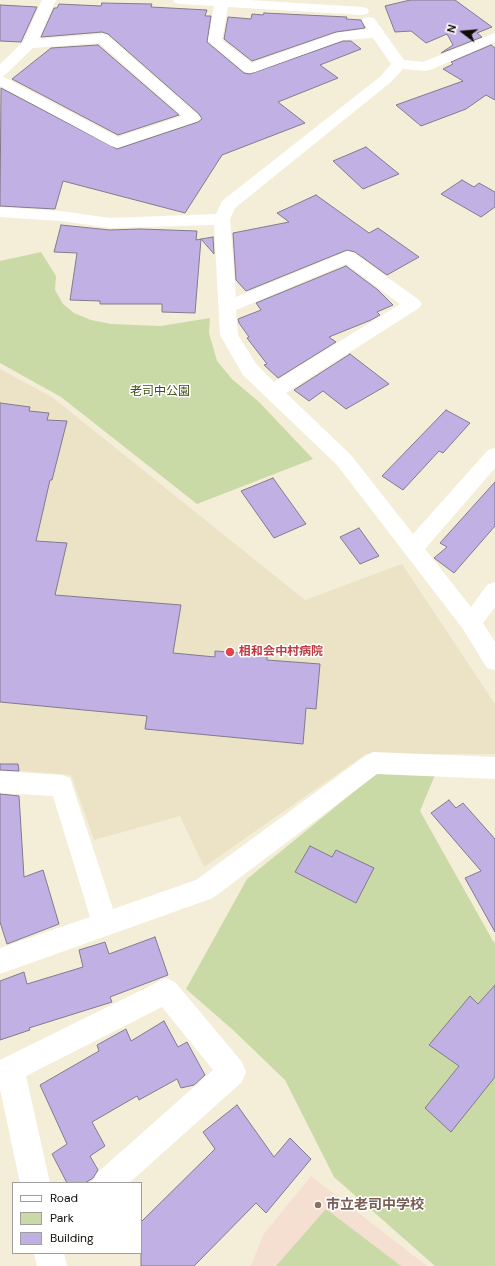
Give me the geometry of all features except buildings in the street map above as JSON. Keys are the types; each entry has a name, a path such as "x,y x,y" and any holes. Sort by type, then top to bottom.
{"street":[{"path":"0,72 29,44 49,0"},
{"path":"180,0 359,5 376,33 399,64 425,67 495,37"},
{"path":"222,2 215,41 250,69 341,36 376,33"},
{"path":"0,80 117,143 193,118 102,38 29,44"},
{"path":"399,64 386,80 228,205 222,219 229,335 250,370 344,460 471,623 495,661"},
{"path":"0,212 61,216 110,223 222,219"},
{"path":"227,307 348,256 413,304 273,392"},
{"path":"413,548 495,455"},
{"path":"471,623 495,591"},
{"path":"0,961 204,889 373,763 495,768"},
{"path":"0,782 62,786 105,923"},
{"path":"35,1182 6,1073 166,991 232,1072 108,1182"},
{"path":"49,1254 52,1266"}],"shaded area":[{"name":"相和会中村病院","path":"0,369 52,397 305,600 402,564 495,704 495,754 366,754 204,867 180,816 94,840 71,775 0,769"},
{"name":"市立老司中学校","path":"311,1176 427,1266 251,1266 263,1235"}],"green space":[{"name":"老司中公園","path":"41,252 56,276 55,290 63,304 74,313 91,320 111,324 161,326 210,318 209,333 217,361 232,379 259,402 313,459 197,504 61,397 0,363 0,261"},
{"path":"378,772 435,775 420,811 495,943 495,1266 435,1266 334,1177 285,1080 233,1030 186,989 247,879"},
{"path":"326,1209 401,1266 276,1266"}],"place":[{"name":"相和会中村病院","path":"230,652"},
{"name":"市立老司中学校","path":"318,1205"}]}
